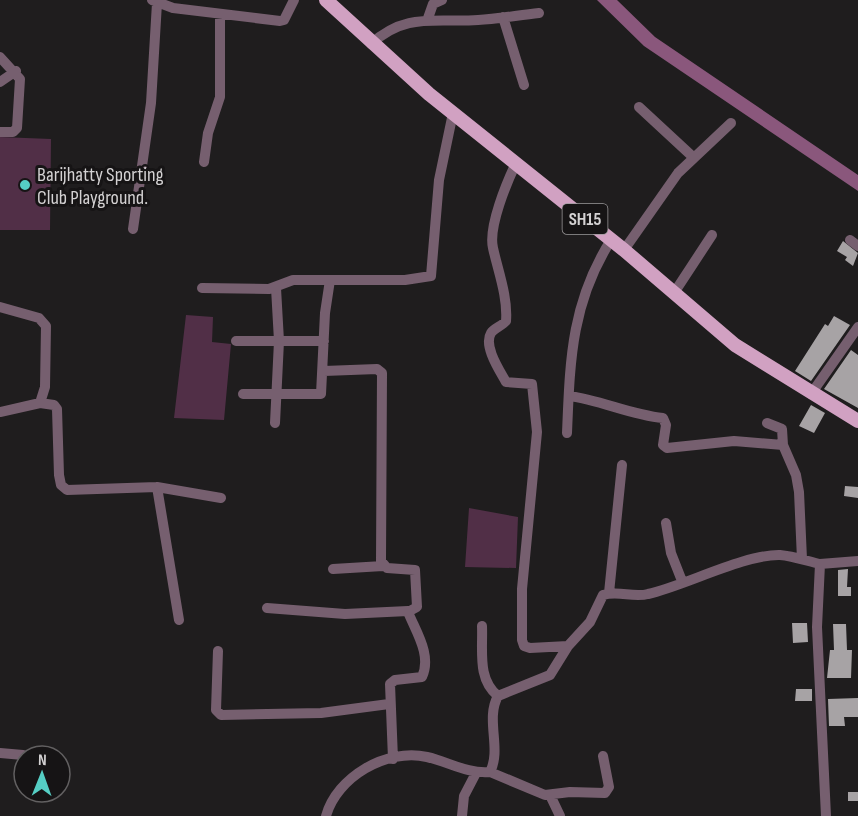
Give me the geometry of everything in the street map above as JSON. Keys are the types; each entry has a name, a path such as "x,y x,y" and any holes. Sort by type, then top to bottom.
{"main road":[{"name":"SH15","path":"326,0 371,44 624,250 735,345 858,421"}],"street":[{"path":"133,229 151,103 154,2 220,14 279,21 284,20 294,0"},
{"path":"427,21 433,4 442,0"},
{"path":"371,44 393,26 427,21 539,13"},
{"path":"204,162 208,133 220,97 220,14"},
{"path":"503,17 524,85"},
{"path":"0,57 16,71 21,85 19,125 13,132 0,132"},
{"path":"0,82 16,71"},
{"path":"639,107 693,157"},
{"path":"202,288 276,288 292,280 405,280 431,276 439,180 453,113"},
{"path":"624,250 660,195 693,157 731,123"},
{"path":"516,163 498,208 493,246 499,264 506,321 492,330 490,339 492,356 506,382 532,384 536,416 537,432 522,589 522,640 525,646 530,648 568,646"},
{"path":"674,292 712,235"},
{"path":"567,433 570,361 580,306 585,289 611,240"},
{"path":"243,394 319,395 322,392 330,280"},
{"path":"275,423 279,341 276,288"},
{"path":"0,307 39,318 46,326 45,387 40,403"},
{"path":"811,394 858,327"},
{"path":"236,341 324,341"},
{"path":"324,371 377,369 382,373 380,556 383,566"},
{"path":"568,396 596,401 630,414 663,418 666,425 663,445 667,448 735,441 783,446"},
{"path":"0,412 40,403 54,405 57,409 59,475 63,488 78,491 157,487 220,498"},
{"path":"767,423 782,429 783,446 796,475 802,559"},
{"path":"609,593 622,465"},
{"path":"157,487 179,620"},
{"path":"666,523 671,553 682,581"},
{"path":"498,696 550,675 568,646 584,631 603,595 609,593 642,596 682,581 767,556 802,559 820,564 858,561"},
{"path":"820,564 817,627 826,816"},
{"path":"267,608 345,614 408,611 417,607 416,570 383,566 333,569"},
{"path":"393,759 389,704 391,682 420,678 424,672 424,650 408,611"},
{"path":"482,626 483,676 488,688 498,696"},
{"path":"218,651 216,710 221,715 321,713 389,704"},
{"path":"490,772 495,759 494,709 498,696"},
{"path":"326,816 330,801 349,780 377,763 393,759 424,756 476,773 490,772 550,795 608,791 603,756"},
{"path":"462,816 464,796 476,773"},
{"path":"550,795 560,816"}],"shaded area":[{"path":"597,0 617,0 655,37 858,175 858,191 644,46"},
{"name":"Barijhatty Sporting Club Playground.","path":"0,137 51,139 50,230 0,230"},
{"path":"186,315 213,317 212,342 231,344 224,420 174,418"},
{"path":"469,508 518,517 516,568 465,567"}],"building":[{"path":"843,241 858,253 853,266 845,260 847,257 837,251"},
{"path":"834,316 850,325 811,381 795,371 825,324 828,326"},
{"path":"851,350 858,355 858,408 824,389"},
{"path":"811,405 825,413 814,433 799,426"},
{"path":"845,486 858,487 858,498 844,496"},
{"path":"848,569 847,587 851,587 851,596 838,596 838,570"},
{"path":"792,623 807,623 808,642 793,643"},
{"path":"833,624 846,624 847,650 852,650 851,678 827,678 830,650 834,650"},
{"path":"796,689 812,689 812,701 795,701"},
{"path":"858,698 858,717 844,717 845,726 829,726 828,699"},
{"path":"848,792 858,792 858,801 848,801"}],"place":[{"name":"Barijhatty Sporting Club Playground.","path":"25,185"}]}
